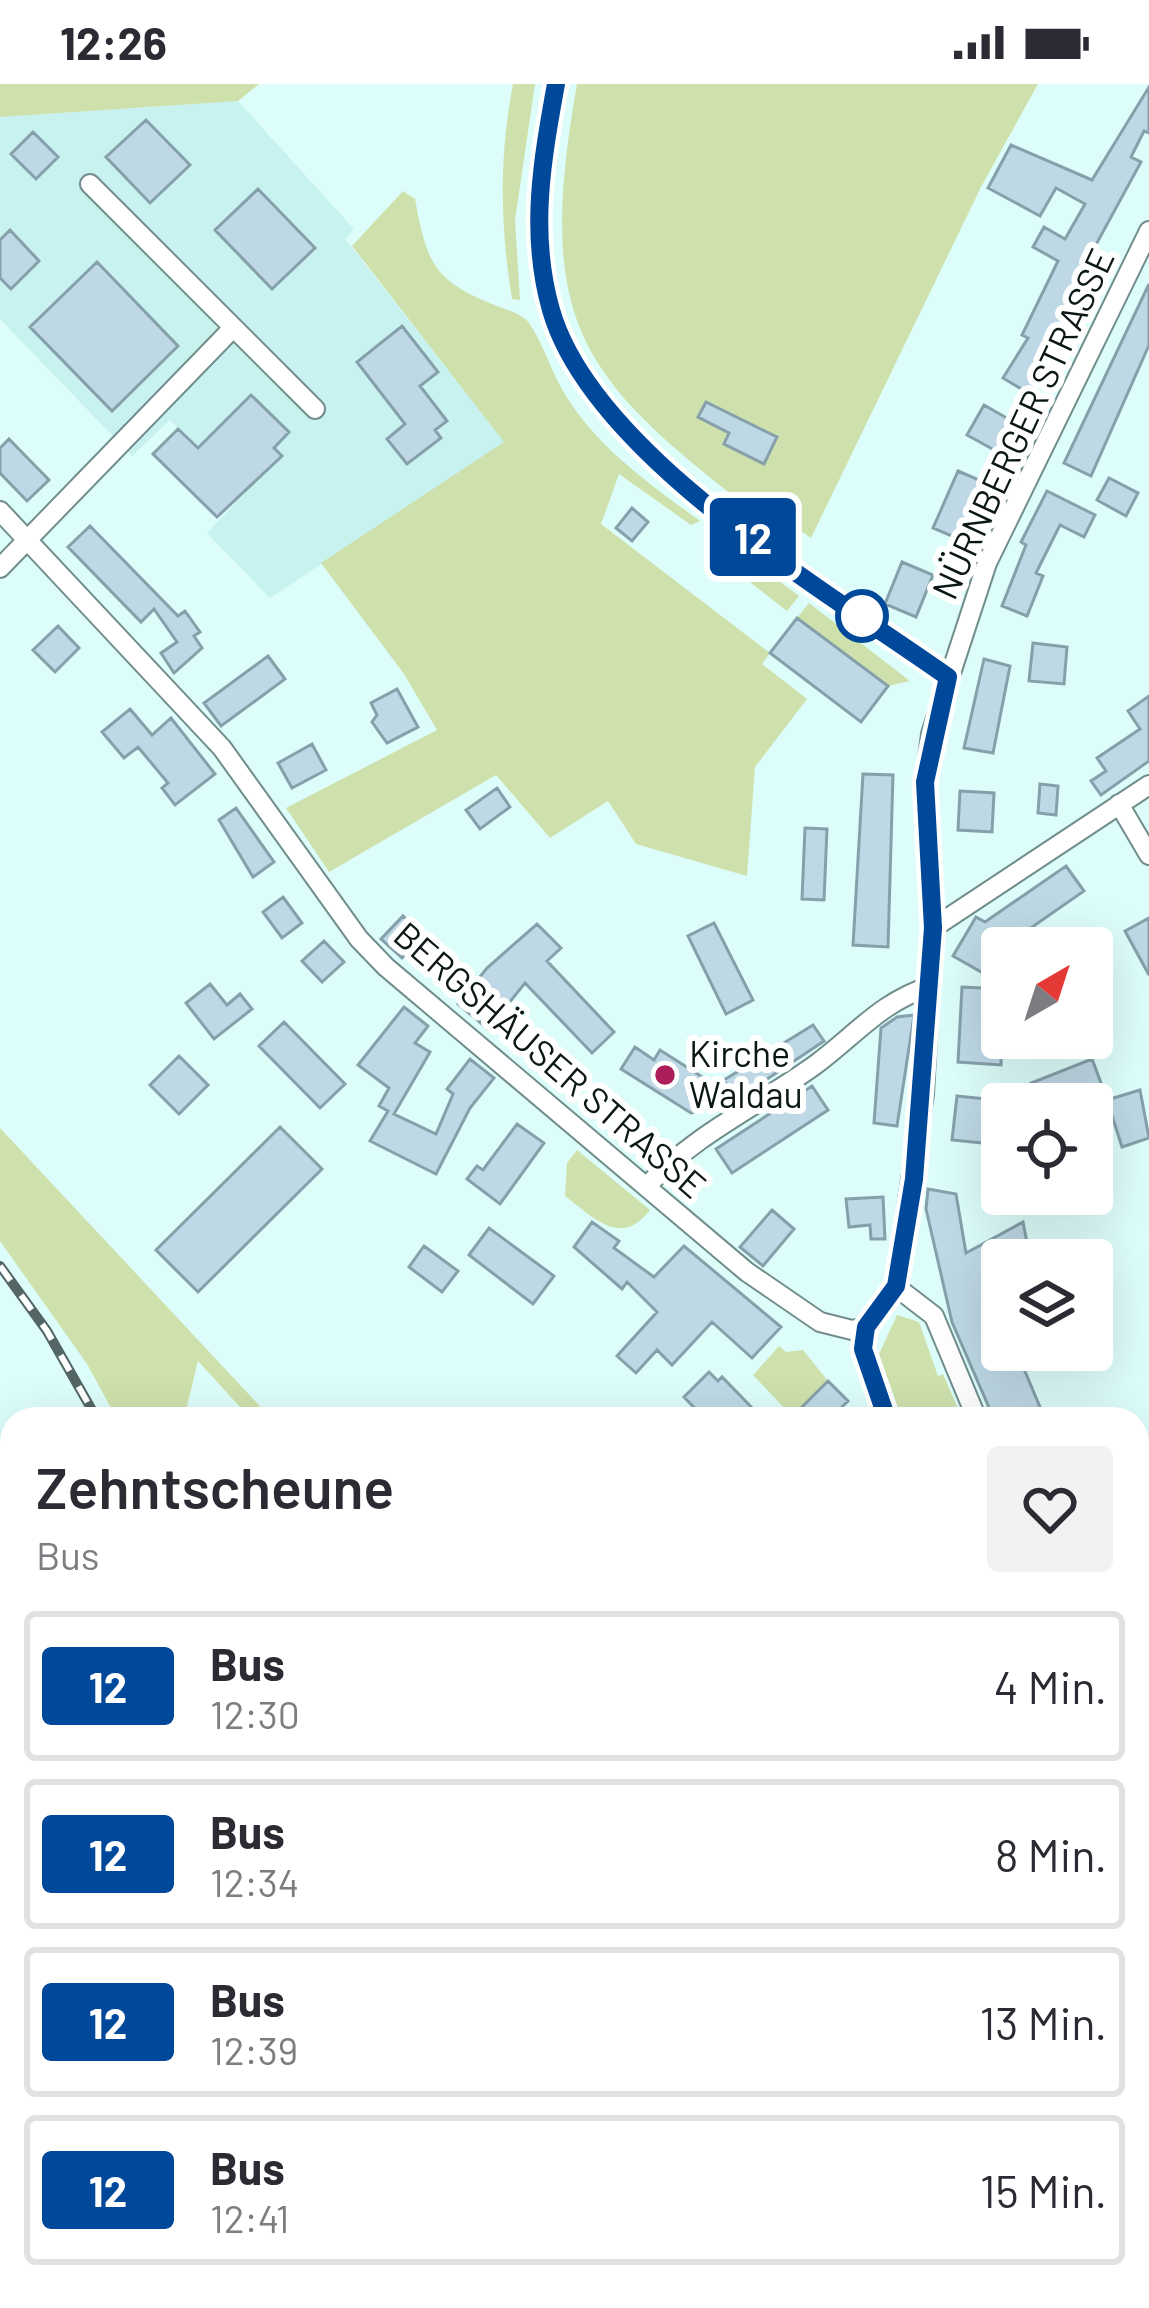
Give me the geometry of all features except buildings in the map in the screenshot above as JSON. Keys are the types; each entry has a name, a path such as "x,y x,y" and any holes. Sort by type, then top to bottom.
{"street":[{"path":"556,84 543,152 538,230 551,311 586,388 643,450 688,488 948,677"},
{"path":"90,184 315,409"},
{"name":"NÜRNBERGER STRASSE","path":"866,1327 896,1286 924,1094 933,928 925,782 948,677 987,563 1149,231"},
{"path":"0,568 232,329"},
{"name":"BERGSHÄUSER STRASSE","path":"0,511 236,766 359,939 747,1272 835,1328 866,1327"},
{"path":"933,928 1149,785"},
{"path":"1119,804 1149,855"},
{"path":"646,1186 686,1147 817,1064 881,1007 931,986"},
{"path":"896,1286 934,1316 972,1407"},
{"path":"866,1327 866,1366 882,1407"}],"shaded area":[{"path":"238,101 354,229 345,239 505,442 270,598 207,533 245,493 170,420 132,456 0,319 0,117"}],"green space":[{"path":"0,84 259,84 238,101 0,117"},
{"path":"513,84 535,84 515,220 520,300 512,299 503,218 505,138"},
{"path":"577,84 1038,84 981,187 811,538 773,511 775,528 657,432 616,389 588,345 570,296 562,238 565,169"},
{"path":"403,191 415,199 436,267 459,288 526,320 566,396 594,433 700,521 691,525 619,474 601,524 770,653 762,664 807,699 755,767 747,876 636,844 608,801 550,838 496,775 329,872 286,808 437,730 404,674 321,563 504,442 352,246"},
{"path":"721,537 799,596 787,611 715,555"},
{"path":"809,603 910,681 888,686 797,618"},
{"path":"0,1128 261,1407 240,1407 198,1361 187,1407 110,1407 87,1364 0,1241"},
{"path":"577,1150 650,1210 629,1227 618,1228 586,1213 565,1196 567,1163"},
{"path":"897,1315 919,1322 938,1376 943,1374 957,1407 898,1407 879,1354"},
{"path":"779,1346 786,1352 803,1350 828,1381 803,1407 783,1407 753,1375"}],"railway":[{"path":"0,1266 47,1331 90,1407"}],"bus line":[{"name":"12","path":"556,84 543,152 538,230 551,311 586,388 607,415 688,488 948,677 931,734 925,782 933,928 914,1179 896,1286 866,1327 863,1349 882,1407"}],"place":[{"name":"Kirche Waldau","path":"665,1075"}]}
